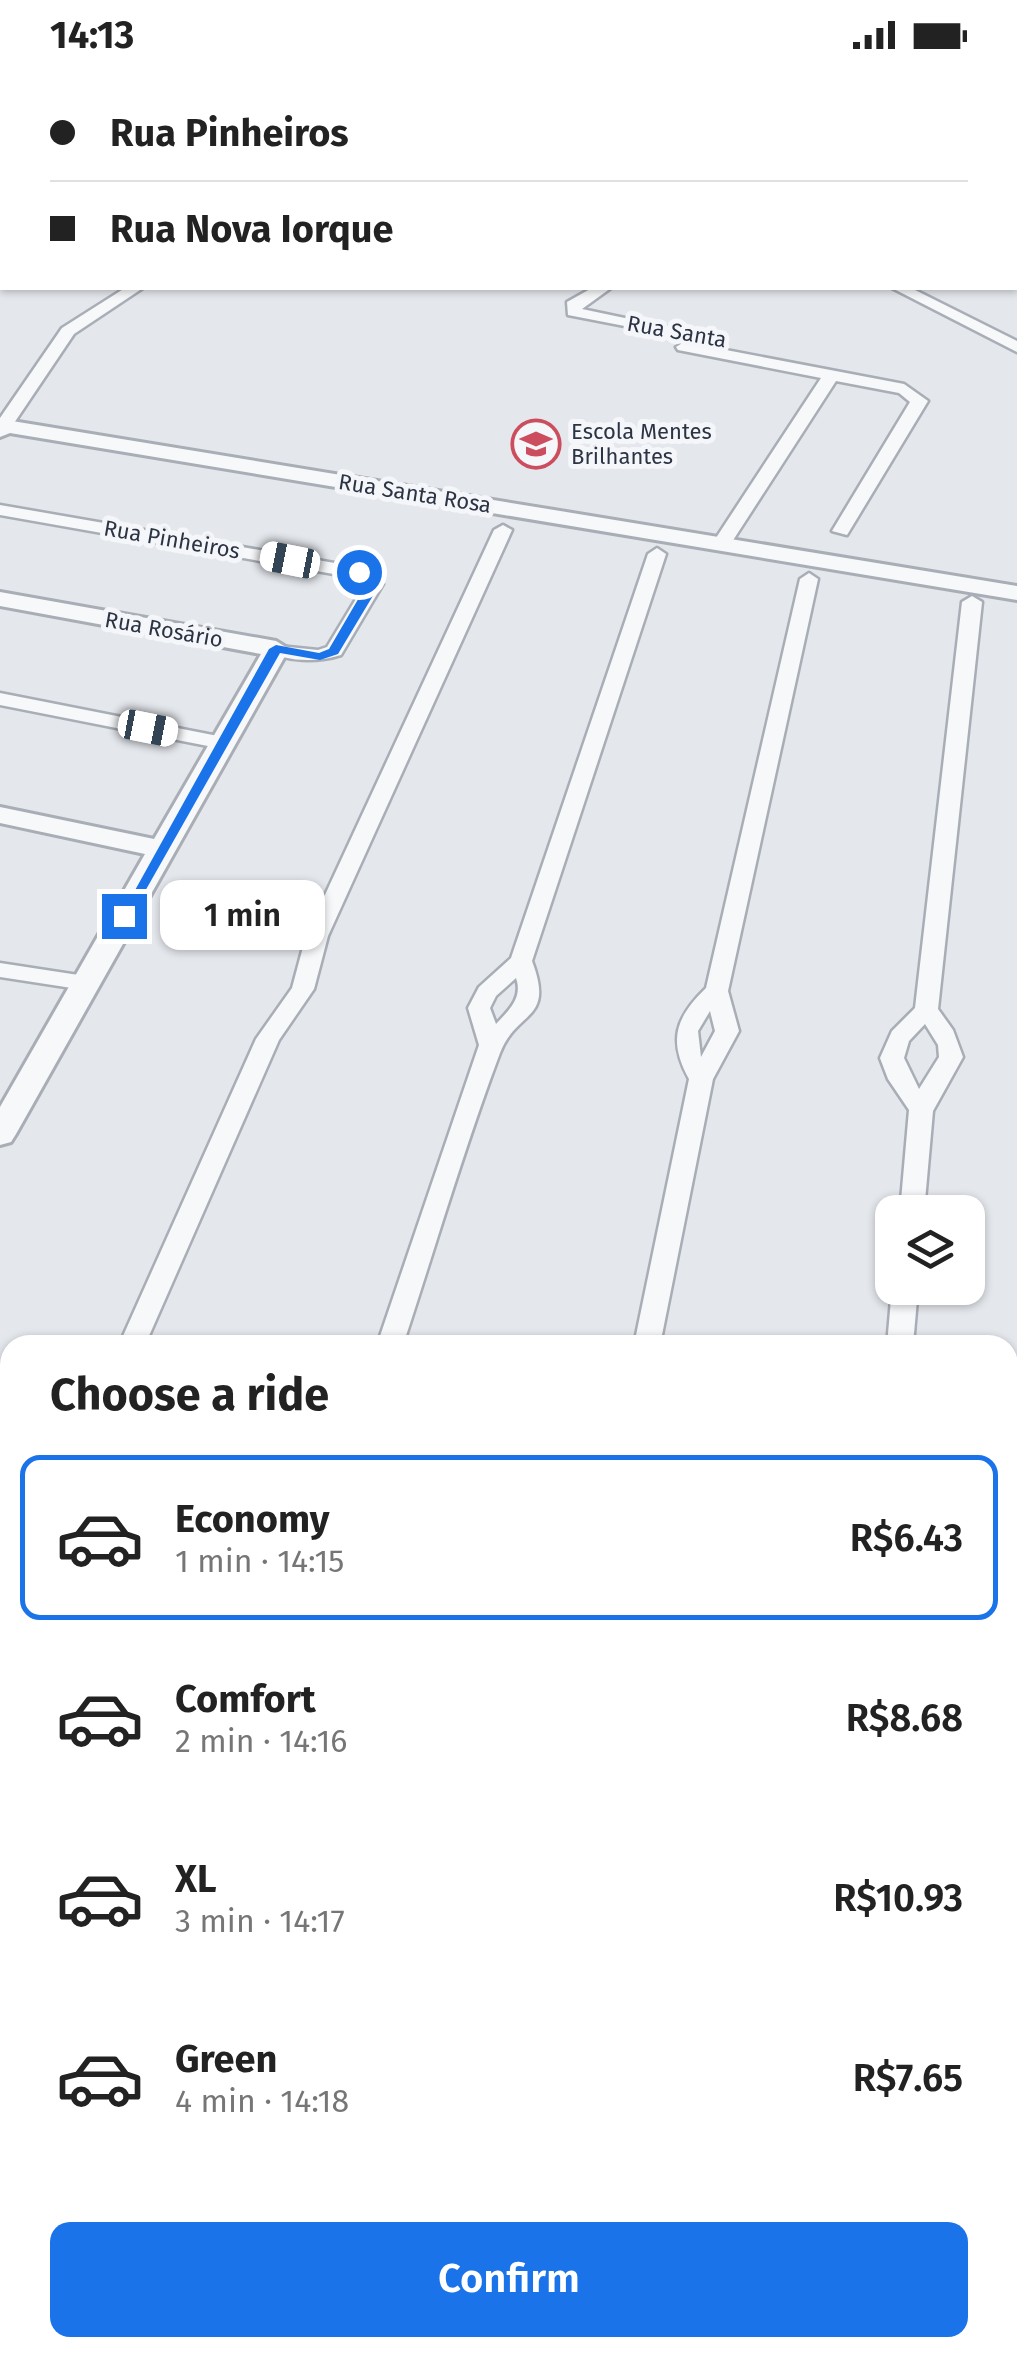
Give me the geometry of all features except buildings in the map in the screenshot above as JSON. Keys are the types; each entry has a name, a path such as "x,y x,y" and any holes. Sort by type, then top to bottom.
{"street":[{"name":"Rua Santa Rosa","path":"132,290 68,331 2,427 1017,593"},
{"name":"Rua Santa","path":"600,290 574,305 574,312 781,350"},
{"path":"904,290 1017,346"},
{"path":"684,348 904,389 920,400 841,532"},
{"path":"721,544 832,376"},
{"name":"Rua Pinheiros","path":"0,510 369,576 374,584 328,655"},
{"path":"136,1335 268,1039 304,990 317,936 502,530"},
{"path":"491,1045 479,1008 487,992 520,961 657,554"},
{"path":"649,1335 701,1078 727,1030 717,991 809,579"},
{"name":"Rua Rosário","path":"0,599 328,655"},
{"path":"921,1108 890,1060 892,1045 926,1010 972,602"},
{"path":"0,1134 276,649"},
{"path":"0,699 222,743"},
{"path":"0,814 162,848"},
{"path":"393,1335 491,1045 520,1017 527,1003 530,988 520,961"},
{"path":"0,970 86,983"},
{"path":"701,1078 683,1043 688,1024 717,991"},
{"path":"913,1195 921,1108 950,1066 950,1047 942,1029 926,1010"},
{"path":"901,1335 904,1305"}],"place":[{"name":"Escola Mentes Brilhantes","path":"536,444"}],"route":[{"path":"124,916 276,649 320,656 334,651 374,584 369,576 359,572"}]}
